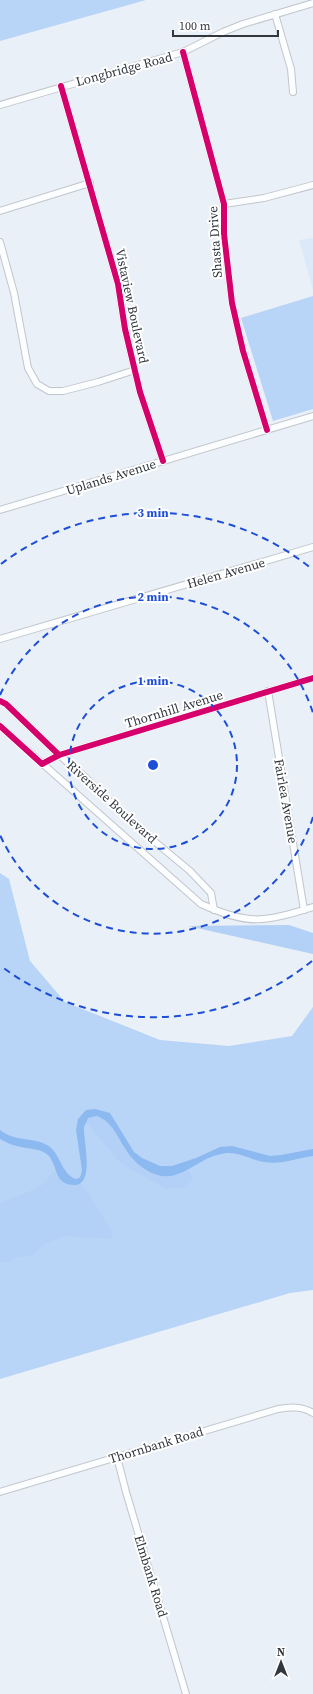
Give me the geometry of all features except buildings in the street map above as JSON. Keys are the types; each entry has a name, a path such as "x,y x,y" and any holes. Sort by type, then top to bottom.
{"street":[{"name":"Longbridge Road","path":"0,105 61,86 183,52 243,24 313,3"},
{"path":"275,14 291,70 293,92"},
{"name":"Shasta Drive","path":"183,52 224,204 224,234 232,303 243,351 267,430"},
{"name":"Vistaview Boulevard","path":"61,86 118,284 125,329 140,392 163,461"},
{"path":"0,211 90,184"},
{"path":"224,204 264,198 313,185"},
{"path":"0,242 14,294 28,368 37,384 49,391 64,391 135,370"},
{"name":"Uplands Avenue","path":"0,510 313,416"},
{"name":"Helen Avenue","path":"0,639 313,547"},
{"name":"Thornhill Avenue","path":"42,764 59,755 313,678"},
{"name":"Fairlea Avenue","path":"268,691 304,910"},
{"name":"Riverside Boulevard","path":"0,701 6,704 17,714 145,834 190,872 211,893 214,910"},
{"name":"Riverside Boulevard","path":"0,726 121,831 201,904 242,919 261,920 313,907"},
{"name":"Thornbank Road","path":"0,1492 278,1409 291,1407 306,1409 313,1413"},
{"name":"Elmbank Road","path":"117,1457 186,1694"}],"shaded area":[{"path":"0,0 146,0 0,41"},
{"path":"313,238 313,290 299,240"},
{"path":"313,296 313,409 273,421 241,318"},
{"path":"0,873 9,879 30,961 65,1002 160,1040 229,1046 292,1036 313,1007 313,1290 290,1293 0,1379"},
{"path":"289,925 313,933 313,954 188,926"},
{"path":"95,1109 110,1113 134,1152 142,1158 160,1166 172,1166 196,1158 220,1147 232,1146 270,1156 313,1149 313,1156 271,1163 259,1161 238,1154 227,1153 211,1157 186,1171 177,1174 168,1176 159,1175 141,1167 128,1153 111,1126 97,1116 88,1118 84,1127 87,1160 85,1177 81,1183 75,1185 63,1182 60,1179 52,1160 46,1153 13,1145 0,1139 0,1130 6,1134 18,1138 36,1141 47,1145 52,1148 66,1172 70,1176 77,1179 82,1170 76,1130 78,1119 86,1110"},
{"path":"97,1116 109,1124 125,1151 134,1158 175,1176 189,1170 193,1180 184,1187 166,1189 127,1167 118,1160 86,1122 88,1118"},
{"path":"55,1171 58,1177 78,1185 81,1183 112,1231 112,1239 65,1236 46,1243 32,1255 17,1257 8,1263 0,1262 0,1203 36,1189 42,1185"}],"cycle path":[{"path":"183,52 224,204 224,234 232,303 243,351 267,430"},
{"path":"61,86 118,284 125,329 140,392 163,461"},
{"path":"0,726 42,764 59,755 313,678"},
{"path":"0,701 6,704 59,755"}]}
